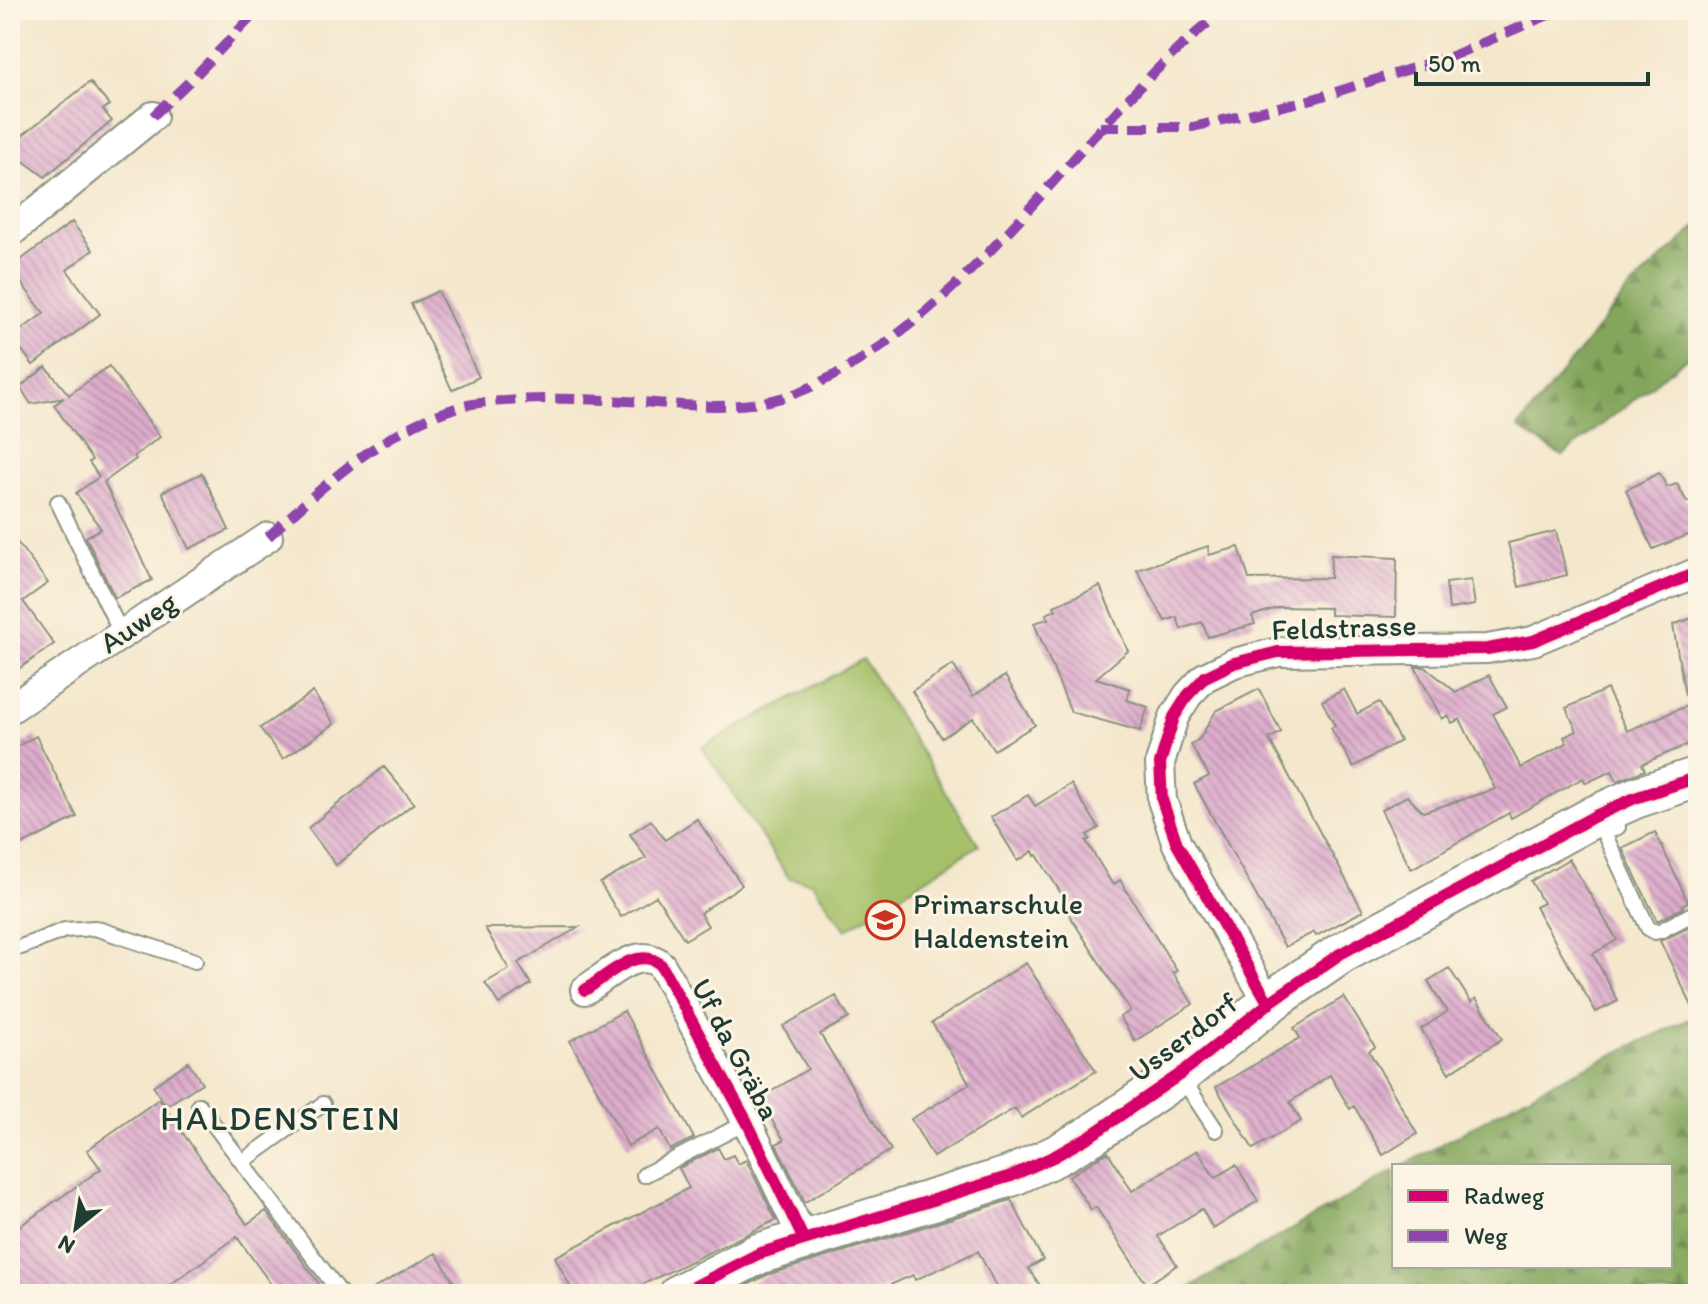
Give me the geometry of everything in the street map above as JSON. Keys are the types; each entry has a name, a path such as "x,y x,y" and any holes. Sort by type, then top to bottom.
{"street":[{"path":"10,233 153,116"},
{"name":"Auweg","path":"10,709 268,537"},
{"name":"Feldstrasse","path":"1269,1004 1177,844 1162,800 1160,763 1169,731 1188,695 1205,677 1234,663 1278,652 1487,649 1533,641 1698,572"},
{"name":"Usserdorf","path":"680,1294 758,1254 1011,1176 1055,1156 1179,1075 1269,1004 1340,954 1595,816 1652,802 1698,777"},
{"name":"Uf da Gräba","path":"585,990 632,959 654,959 661,965 747,1122 803,1238"}],"lane":[{"path":"58,502 121,633"},
{"path":"1628,822 1604,833 1648,928 1660,931 1698,911"},
{"path":"10,948 21,947 65,930 95,928 195,961"},
{"path":"1179,1075 1216,1130"},
{"path":"242,1162 323,1104"},
{"path":"199,1105 341,1294"},
{"path":"644,1175 747,1122"}],"green space":[{"path":"1698,225 1698,349 1562,456 1518,428 1629,289"},
{"path":"863,659 979,845 846,930 811,882 789,878 702,747"},
{"path":"1698,1015 1698,1294 1178,1294 1392,1172 1392,1268 1672,1268 1672,1164 1407,1164 1543,1087"}],"building":[{"path":"90,82 109,105 103,110 112,121 45,177 10,151 10,145"},
{"path":"72,222 93,250 67,270 100,314 33,365 12,337 44,313 10,268"},
{"path":"438,291 479,377 452,390 411,304"},
{"path":"109,366 160,437 104,482 152,580 115,598 86,537 101,529 76,493 99,477 89,462 92,460 54,405 64,398 31,404 20,387 46,367 69,395"},
{"path":"202,473 229,530 189,549 162,492"},
{"path":"1659,473 1667,487 1677,484 1687,502 1698,499 1698,531 1653,549 1626,490"},
{"path":"1556,531 1567,575 1519,587 1508,543"},
{"path":"10,533 48,583 23,601 54,644 10,675"},
{"path":"1208,546 1209,555 1239,547 1249,579 1330,578 1331,555 1397,558 1396,617 1330,615 1330,608 1280,607 1252,616 1255,624 1208,637 1202,622 1181,629 1177,617 1165,621 1137,570"},
{"path":"1471,580 1475,605 1449,609 1446,583"},
{"path":"1100,586 1128,651 1096,678 1130,689 1127,700 1148,707 1140,731 1071,712 1034,623 1048,619 1046,614 1056,610 1054,606"},
{"path":"1698,616 1698,693 1685,695 1673,625"},
{"path":"953,665 973,696 1005,676 1035,725 994,750 973,718 942,738 912,691"},
{"path":"1415,667 1425,667 1456,692 1489,675 1507,707 1493,714 1521,768 1567,743 1564,737 1577,731 1566,708 1607,689 1627,731 1698,701 1698,740 1642,764 1645,770 1617,781 1612,771 1586,783 1583,778 1511,818 1509,813 1411,869 1381,810 1407,796 1423,812 1495,789 1460,719 1452,723 1448,715 1442,719"},
{"path":"1259,689 1281,732 1269,739 1363,911 1316,936 1314,932 1285,947 1194,784 1209,776 1191,745 1200,738 1216,711"},
{"path":"1344,689 1357,714 1379,702 1400,741 1353,767 1331,728 1335,726 1322,701"},
{"path":"313,692 334,724 283,759 260,728"},
{"path":"36,736 77,817 10,851 10,750"},
{"path":"384,767 414,803 336,865 308,828"},
{"path":"1071,784 1099,828 1087,835 1090,839 1086,841 1113,885 1120,880 1177,971 1173,973 1193,1004 1135,1041 1120,1017 1130,1011 1068,913 1072,911 1037,855 1033,851 1018,861 991,817 1028,795 1035,806"},
{"path":"697,819 742,885 700,913 708,926 685,940 656,896 621,917 600,883 646,858 630,834 651,820 665,840"},
{"path":"1655,832 1688,902 1682,905 1683,908 1657,921 1622,848"},
{"path":"1569,859 1617,940 1593,954 1618,1001 1596,1012 1535,907 1543,903 1531,881"},
{"path":"1692,926 1698,939 1698,1018 1660,941"},
{"path":"579,927 518,963 531,984 499,1004 485,983 509,969 485,928"},
{"path":"1026,963 1096,1071 1021,1118 1015,1108 933,1157 911,1119 970,1084 932,1023"},
{"path":"1449,968 1471,1002 1476,998 1502,1039 1449,1073 1421,1029 1447,1012 1428,981"},
{"path":"836,996 849,1018 820,1034 891,1150 805,1202 776,1144 784,1140 759,1099 808,1069 783,1026"},
{"path":"1344,997 1375,1047 1369,1051 1417,1134 1383,1155 1354,1106 1350,1109 1330,1075 1290,1102 1301,1121 1253,1149 1216,1087 1300,1038 1294,1028"},
{"path":"624,1011 694,1138 670,1150 659,1129 628,1146 570,1041"},
{"path":"188,1062 202,1083 166,1106 153,1086"},
{"path":"159,1099 247,1224 266,1211 320,1285 305,1294 278,1294 237,1237 157,1294 10,1294 10,1233 101,1169 87,1150"},
{"path":"718,1148 724,1159 733,1155 738,1164 746,1160 776,1220 623,1294 574,1294 555,1257 689,1188 679,1168"},
{"path":"1197,1150 1215,1178 1236,1165 1258,1201 1213,1229 1202,1209 1158,1236 1177,1265 1147,1285 1096,1207 1091,1210 1069,1176 1108,1152 1132,1191"},
{"path":"1011,1200 1043,1260 1028,1268 1046,1294 1000,1294 978,1251 915,1280 913,1275 869,1294 730,1294 767,1275"},
{"path":"436,1253 461,1294 364,1294"}],"marked path":[{"path":"153,116 258,10"},
{"path":"268,537 332,479 378,445 429,418 456,408 486,402 556,399 745,405 804,390 867,356 923,314 975,266 1120,107 1170,56 1224,10"},
{"path":"1100,127 1193,127 1313,99 1452,56 1560,10"}],"cycle path":[{"path":"1269,1004 1177,844 1162,800 1160,763 1174,717 1188,695 1205,677 1234,663 1278,652 1487,649 1533,641 1698,572"},
{"path":"680,1294 758,1254 1011,1176 1055,1156 1179,1075 1273,1000 1340,954 1595,816 1635,798 1698,777"},
{"path":"585,990 632,960 642,958 661,965 747,1122 803,1238"}],"place":[{"name":"Primarschule Haldenstein","path":"885,920"}],"district":[{"name":"HALDENSTEIN","path":"281,1118"}]}
